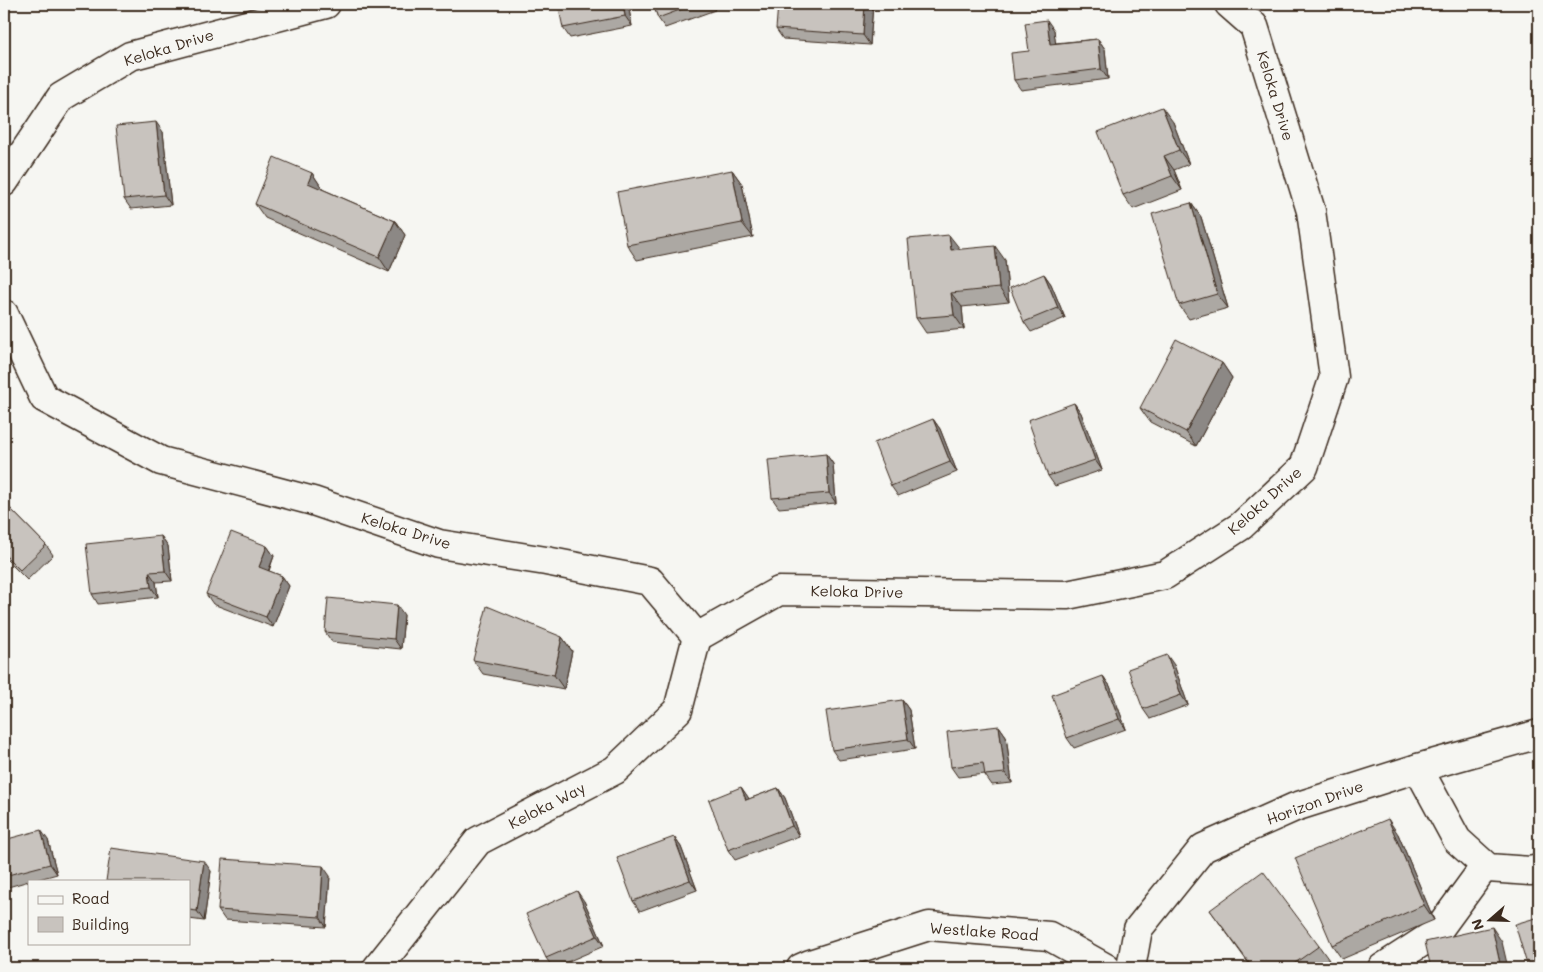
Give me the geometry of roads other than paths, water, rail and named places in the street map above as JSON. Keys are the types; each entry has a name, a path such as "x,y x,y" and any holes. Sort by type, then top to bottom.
{"street":[{"name":"Keloka Drive","path":"4,182 60,97 130,56 326,4"},
{"name":"Keloka Drive","path":"4,314 44,398 161,461 313,501 439,544 546,560 650,581 697,636 779,591 1067,595 1165,575 1242,526 1304,467 1334,377 1311,211 1254,26 1229,4"},
{"name":"Keloka Way","path":"377,968 478,841 616,770 678,710 697,636"},
{"name":"Horizon Drive","path":"1131,968 1138,929 1203,848 1295,807 1418,768 1539,734"},
{"path":"1418,768 1457,840 1485,866 1488,868 1539,870"},
{"path":"1382,968 1436,933 1485,866"},
{"name":"Westlake Road","path":"801,968 928,926 1049,936 1106,968"}]}
